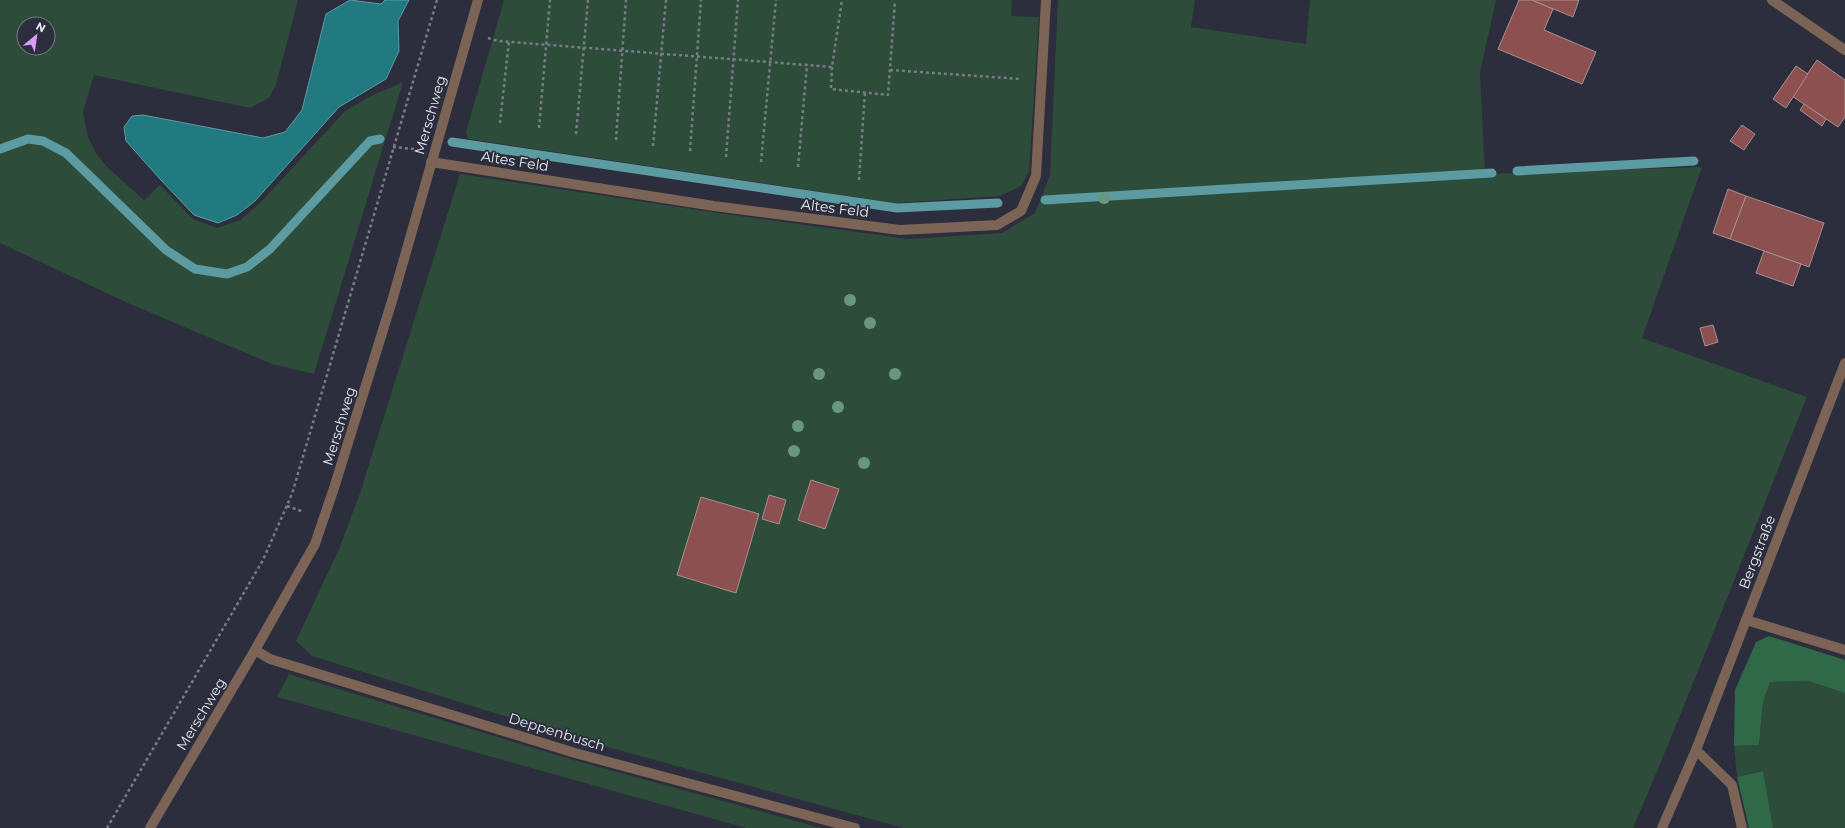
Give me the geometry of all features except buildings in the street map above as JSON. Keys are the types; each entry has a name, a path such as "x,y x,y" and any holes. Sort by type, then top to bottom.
{"street":[{"name":"Merschweg","path":"150,828 255,650 314,544 336,480 392,301 478,0"},
{"name":"Altes Feld","path":"431,162 714,206 900,230 997,225 1021,211 1036,176 1046,0"},
{"path":"1772,0 1845,50"},
{"name":"Bergstraße","path":"1662,828 1696,750 1845,363"},
{"path":"1746,620 1845,650"},
{"name":"Deppenbusch","path":"255,650 270,659 575,753 856,828"},
{"path":"1696,750 1732,785 1742,828"}],"path":[{"path":"107,828 262,560 292,494 437,0"},
{"path":"539,128 550,0"},
{"path":"576,134 588,0"},
{"path":"616,140 626,0"},
{"path":"653,146 666,0"},
{"path":"690,152 701,0"},
{"path":"726,157 738,0"},
{"path":"761,162 776,0"},
{"path":"842,0 832,67 831,89 888,95 895,1"},
{"path":"498,41 832,67"},
{"path":"500,123 509,41"},
{"path":"798,167 807,65"},
{"path":"890,70 1042,80"},
{"path":"859,180 866,92"}],"shaded area":[{"path":"0,0 298,0 276,85 269,98 250,108 94,75 83,112 88,137 96,153 106,166 144,200 160,185 193,219 217,228 240,220 259,204 345,111 371,96 403,82 314,374 272,364 130,304 0,243"},
{"path":"350,0 381,4 385,0 409,0 398,21 399,51 386,79 339,107 255,201 237,215 218,223 194,215 126,141 124,127 132,116 143,115 263,138 285,132 302,110 326,14"},
{"path":"504,0 1012,0 1011,16 1039,17 1029,172 1021,186 1000,196 895,203 468,139 466,132"},
{"path":"1058,0 1195,0 1191,27 1306,44 1310,0 1496,0 1480,73 1485,174 1702,167 1642,338 1807,397 1700,667 1633,828 904,828 578,739 312,656 296,641 339,549 360,493 460,174 718,213 908,239 1002,233 1035,213 1050,175"},
{"path":"1769,636 1845,660 1845,693 1808,681 1770,682 1763,702 1759,745 1734,746 1735,690 1756,642"},
{"path":"289,674 570,759 821,828 746,828 277,697"},
{"path":"1808,681 1845,693 1845,828 1773,828 1763,771 1737,777 1734,746 1759,745 1763,702 1770,682"},
{"path":"1763,771 1773,828 1749,828 1737,777"}],"waterway":[{"path":"0,149 28,139 43,141 66,153 166,250 195,269 227,274 247,267 270,249 370,141 380,139"},
{"path":"452,142 897,208 998,203"},
{"path":"1517,171 1694,161"},
{"path":"1045,200 1492,173"}]}
